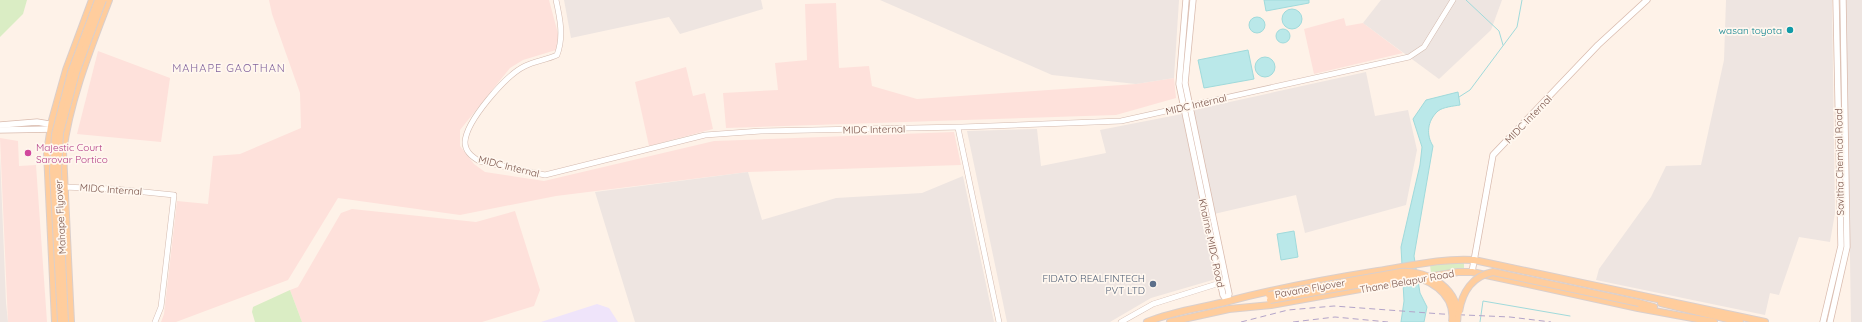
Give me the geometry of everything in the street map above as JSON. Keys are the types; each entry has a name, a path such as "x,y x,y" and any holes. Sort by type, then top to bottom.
{"main road":[{"path":"55,322 47,152 51,126 66,70 92,0"},
{"name":"Mahape Flyover","path":"61,322 53,171 55,134 71,72 98,0"},
{"name":"Mahape Flyover","path":"65,322 58,172 59,140 76,73 103,0"},
{"path":"71,322 62,152 66,129 80,75 109,0"},
{"name":"Khairne MIDC Road","path":"1186,0 1179,84 1187,106"},
{"name":"Khairne MIDC Road","path":"1193,0 1185,82 1187,106 1223,282 1223,295 1227,302"},
{"name":"MIDC Internal","path":"1472,272 1493,155 1598,45 1647,0"},
{"name":"Savitha Chemical Road","path":"1823,322 1841,246 1836,0"},
{"name":"Savitha Chemical Road","path":"1830,322 1847,247 1843,0"},
{"path":"0,124 37,122 66,129"},
{"path":"0,130 51,126"},
{"name":"Thane Belapur Road","path":"1147,322 1172,313 1227,302 1268,290 1417,264 1458,259 1474,260 1640,300"},
{"name":"Pavane Flyover","path":"1229,309 1269,298 1401,272 1416,272 1431,277 1445,288 1456,305 1458,319"},
{"name":"Thane Belapur Road","path":"1170,322 1229,309 1271,305 1418,278 1458,272 1472,272 1638,308 1675,311 1714,322"},
{"path":"1458,319 1462,299 1470,285 1482,275 1493,272 1640,300 1677,303 1765,322"},
{"name":"Pavane Flyover","path":"1227,302 1269,298 1402,277 1416,277 1428,281 1441,291 1450,306 1452,322"},
{"path":"1640,300 1675,311 1740,322"}],"street":[{"name":"MIDC Internal","path":"556,0 561,22 560,47 557,54 545,60 525,66 512,75 484,105 473,122 465,144 469,155 479,161 545,175 705,135 761,131 958,128 1121,121 1409,57 1424,47 1453,0"},
{"path":"958,128 999,322"},
{"name":"MIDC Internal","path":"48,188 64,187 115,189 174,195 161,307 155,322"},
{"path":"1121,322 1153,304 1223,282"}],"shaded area":[{"path":"269,0 549,0 560,41 556,50 523,60 510,68 460,130 460,146 474,164 485,172 544,181 714,141 954,132 961,165 748,172 556,196 460,215 338,198 288,280 176,322 161,322 164,314 177,201 208,204 213,156 240,154 301,128 300,93 272,14"},
{"path":"564,0 761,0 763,9 680,34 669,17 571,38"},
{"path":"880,0 1179,0 1174,78 1136,84 1052,75"},
{"path":"1381,0 1502,0 1491,30 1439,79 1363,23"},
{"path":"1726,0 1832,0 1835,213 1830,242 1799,237 1779,295 1770,293 1765,315 1596,280 1599,269 1651,197 1666,166 1701,165 1724,60"},
{"path":"1846,0 1862,0 1862,322 1851,322"},
{"path":"836,3 839,68 869,66 872,86 917,99 1136,84 1174,78 1176,98 1116,115 726,128 723,93 778,90 775,63 807,60 805,4"},
{"path":"1344,18 1346,26 1363,23 1403,53 1314,74 1304,29"},
{"path":"98,51 170,78 161,142 77,134"},
{"path":"686,67 693,96 705,93 713,129 649,146 635,82"},
{"path":"1366,72 1375,116 1408,110 1417,150 1406,205 1305,233 1296,195 1214,214 1193,110"},
{"path":"1182,114 1216,279 1151,298 1110,322 1007,322 967,131 1037,129 1041,166 1106,153 1100,130"},
{"path":"0,138 18,141 19,166 36,165 47,322 8,322"},
{"path":"0,155 6,303 8,322 0,322"},
{"path":"748,172 762,220 836,198 922,193 963,176 994,322 635,322 595,192"},
{"path":"352,209 476,222 515,211 540,290 534,306 482,322 302,322 290,290 298,287 341,213"},
{"path":"597,304 609,308 618,322 541,322"}],"green space":[{"path":"0,0 27,0 23,14 0,37"},
{"path":"1458,262 1464,263 1464,269 1431,273 1430,265"},
{"path":"290,290 302,322 255,322 252,312 253,307"}],"water":[{"path":"1264,0 1309,0 1309,3 1266,11"},
{"path":"1292,9 1299,12 1302,19 1299,26 1292,29 1285,26 1282,19 1285,12"},
{"path":"1257,17 1263,19 1265,25 1263,31 1257,33 1251,31 1249,25 1251,19"},
{"path":"1280,29 1286,29 1290,33 1290,39 1286,43 1280,43 1276,39 1276,33"},
{"path":"1248,50 1254,79 1204,88 1198,60"},
{"path":"1265,57 1272,60 1275,67 1272,74 1265,77 1258,74 1255,67 1258,60"},
{"path":"1458,92 1460,105 1438,111 1434,115 1429,128 1429,137 1433,146 1414,256 1420,293 1427,307 1424,322 1401,322 1404,301 1401,247 1420,165 1422,147 1413,119 1426,100"},
{"path":"1294,231 1298,257 1281,260 1277,234"}],"waterway":[{"path":"1466,0 1499,31 1503,45"},
{"path":"1459,97 1470,90 1517,27 1522,0"},
{"path":"1480,322 1483,301 1570,316"}],"railway":[{"path":"1241,322 1288,310 1334,306 1442,314 1510,317 1551,322"},
{"path":"1293,322 1335,317 1388,322"}],"place":[{"name":"wasan toyota","path":"1790,30"},
{"name":"Majestic Court Sarovar Portico","path":"28,153"},
{"name":"FIDATO REALFINTECH PVT LTD","path":"1153,284"}],"district":[{"name":"MAHAPE GAOTHAN","path":"229,68"}]}
